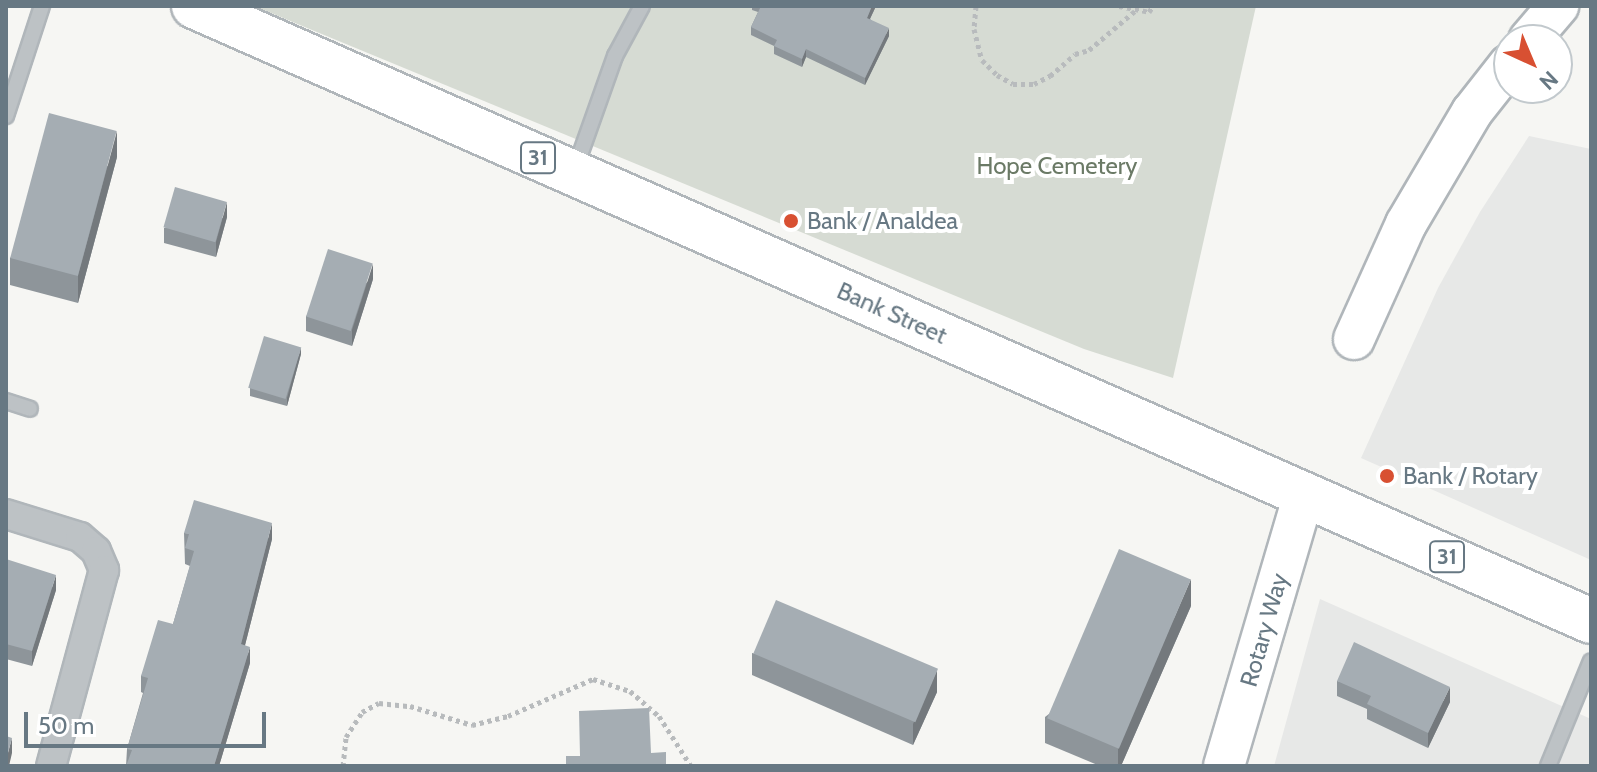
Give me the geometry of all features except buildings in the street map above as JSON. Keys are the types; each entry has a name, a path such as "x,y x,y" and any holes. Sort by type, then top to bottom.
{"main road":[{"name":"Bank Street","path":"194,6 1591,621"}],"street":[{"path":"1543,24 1558,6"},
{"path":"1354,339 1406,224 1472,112 1493,85"},
{"name":"Rotary Way","path":"1224,766 1304,494"},
{"path":"6,514 80,537 96,551 104,570 51,766"}],"lane":[{"path":"6,116 42,6"},
{"path":"574,174 615,56 642,6"},
{"path":"6,401 30,409"},
{"path":"1548,766 1591,661"}],"path":[{"path":"976,6 974,29 982,60 997,75 1013,84 1034,84 1050,76 1075,54 1089,50 1135,11"},
{"path":"1119,6 1149,12 1153,6"},
{"path":"343,766 346,737 362,712 379,703 410,706 472,725 508,716 593,679 630,691 659,716 691,766"}],"shaded area":[{"path":"1529,136 1591,149 1591,560 1361,458 1438,288 1480,212"},
{"path":"1320,599 1591,719 1591,766 1274,766"}],"green space":[{"name":"Hope Cemetery","path":"254,6 1256,6 1173,378 1084,349"}],"place":[{"name":"Bank / Analdea","path":"791,221"},
{"name":"Bank / Rotary","path":"1387,476"}]}
